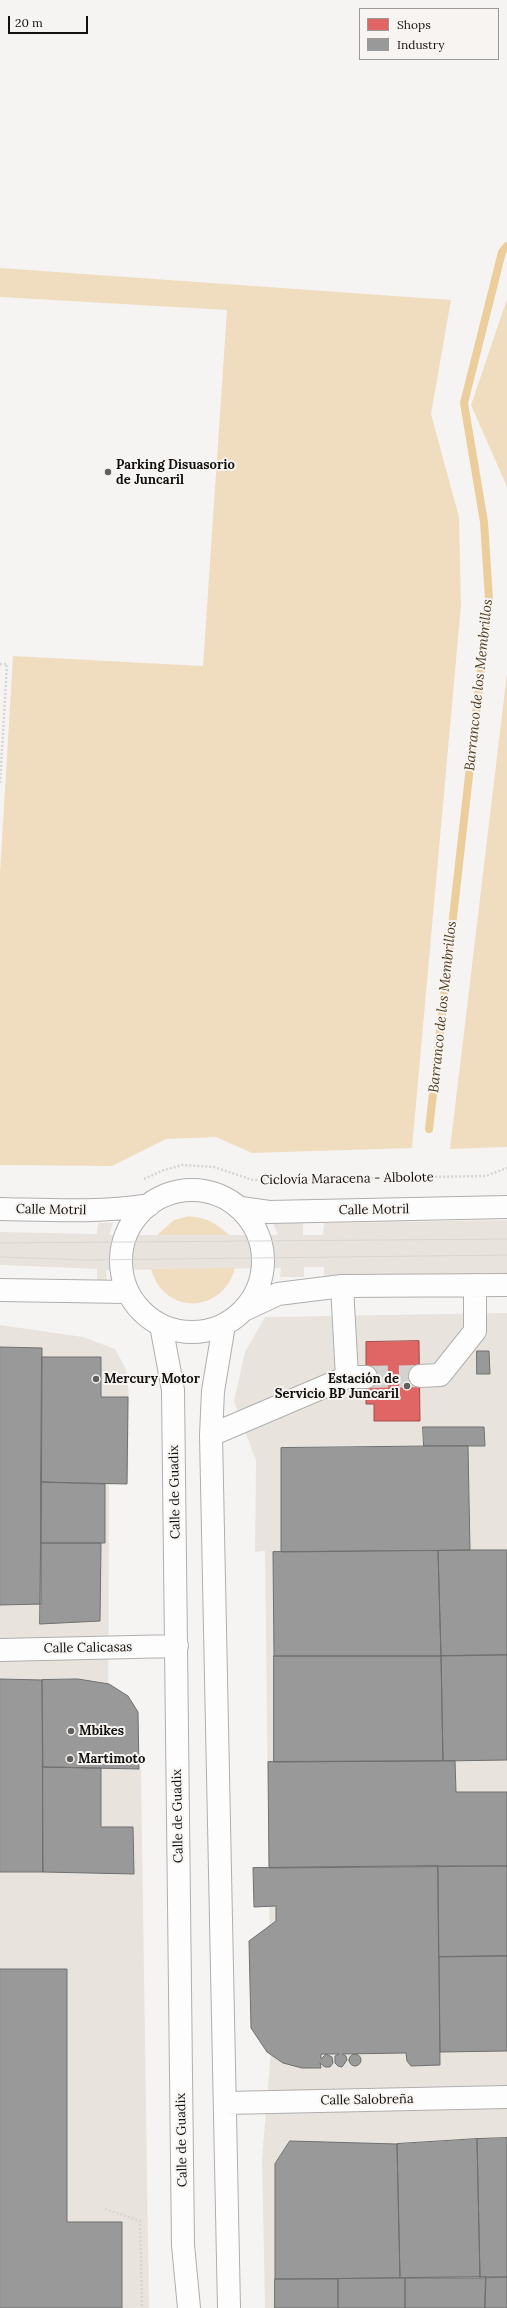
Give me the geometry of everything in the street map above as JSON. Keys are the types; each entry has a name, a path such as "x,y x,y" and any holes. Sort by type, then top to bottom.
{"street":[{"path":"246,1309 260,1285 263,1250 255,1226 241,1208 217,1194 197,1190 169,1193 149,1205 130,1226 122,1249 121,1268 128,1292 143,1313 161,1325 178,1331 199,1332 224,1325 246,1309 278,1294 342,1286 507,1285"},
{"name":"Calle Motril","path":"0,1209 86,1211 117,1210 149,1205"},
{"name":"Calle Motril","path":"241,1208 269,1212 507,1207"},
{"path":"420,1376 440,1375 475,1331 475,1285"},
{"path":"211,1435 356,1377 342,1286"},
{"path":"0,1290 128,1292"},
{"name":"Calle de Guadix","path":"161,1325 173,1390 183,2245 189,2308"},
{"path":"224,1325 213,1391 211,1435 226,2103 229,2308"},
{"name":"Calle Calicasas","path":"0,1650 177,1646"},
{"name":"Calle Salobreña","path":"226,2103 507,2097"}],"path":[{"path":"0,664 7,664 0,784"},
{"name":"Ciclovía Maracena - Albolote","path":"143,1179 164,1170 182,1165 214,1167 254,1180 486,1176 507,1168"},
{"path":"105,2209 140,2221 142,2308"}],"shaded area":[{"path":"0,268 451,300 431,414 459,517 461,605 412,1148 252,1153 216,1137 166,1139 112,1166 0,1165 0,873 13,656 203,666 227,310 0,297"},
{"path":"507,299 507,487 471,405"},
{"path":"507,673 507,1147 450,1149"},
{"path":"189,1216 201,1218 211,1222 220,1227 229,1235 157,1235 174,1220"},
{"path":"507,1220 507,1275 324,1278 324,1267 304,1267 304,1277 280,1277 281,1268 106,1270 107,1281 97,1281 97,1269 0,1265 0,1232 97,1234 98,1223 113,1223 109,1235 278,1235 273,1223 303,1223 303,1235 323,1235 324,1223"},
{"path":"235,1268 228,1283 219,1294 207,1301 193,1303 180,1301 168,1295 158,1284 151,1269"},
{"path":"507,1313 507,2308 265,2308 262,2159 271,2050 265,1551 255,1552 256,1461 234,1401 245,1352 265,1317"},
{"path":"0,1325 83,1337 115,1349 126,1369 129,1396 128,1482 109,1485 108,1768 141,1769 149,2308 0,2308"}],"building: Shops":[{"path":"419,1341 420,1421 374,1421 374,1404 366,1404 366,1342"}],"building: Industry":[{"path":"0,1347 42,1348 41,1604 0,1605"},
{"path":"477,1351 489,1351 490,1374 477,1374"},
{"path":"42,1357 101,1357 101,1397 128,1397 127,1484 41,1482"},
{"path":"423,1427 484,1427 485,1446 424,1446"},
{"path":"468,1446 470,1550 281,1552 281,1448"},
{"path":"41,1482 105,1484 105,1543 41,1543"},
{"path":"41,1543 101,1543 100,1621 40,1624"},
{"path":"507,1550 507,1655 441,1656 438,1551"},
{"path":"438,1551 441,1656 274,1656 273,1552"},
{"path":"507,1655 507,1760 443,1761 441,1656"},
{"path":"274,1656 441,1656 443,1761 274,1762"},
{"path":"0,1679 42,1680 43,1872 0,1872"},
{"path":"78,1679 109,1684 128,1696 138,1712 139,1769 43,1767 42,1680"},
{"path":"455,1761 456,1792 507,1792 507,1866 269,1868 268,1762"},
{"path":"43,1767 101,1768 101,1827 133,1827 134,1874 43,1872"},
{"path":"438,1866 507,1866 507,1956 439,1957"},
{"path":"438,1866 440,2065 411,2066 407,2061 406,2053 342,2054 346,2056 347,2060 342,2067 335,2063 335,2056 339,2054 326,2054 332,2057 333,2063 330,2067 325,2067 320,2063 321,2068 302,2068 283,2063 267,2052 251,2028 249,1941 276,1921 276,1906 254,1907 253,1868","holes":["321,2054 326,2054 321,2059"]},
{"path":"507,1956 507,2051 440,2052 439,1957"},
{"path":"0,1969 67,1969 67,2222 122,2222 122,2308 0,2308"},
{"path":"353,2054 357,2054 361,2060 357,2066 353,2066 349,2062 349,2058"},
{"path":"507,2138 507,2277 480,2278 477,2139"},
{"path":"477,2139 480,2278 400,2278 397,2144"},
{"path":"290,2141 397,2144 400,2278 275,2279 275,2164"},
{"path":"486,2277 485,2308 405,2308 405,2278"},
{"path":"486,2277 507,2277 507,2308 485,2308"},
{"path":"405,2278 405,2308 338,2308 338,2279"},
{"path":"275,2279 338,2279 338,2308 275,2308"}],"waterway":[{"name":"Barranco de los Membrillos","path":"429,1129 489,599 484,522 464,403 502,252 507,246"}],"tunnel":[{"path":"366,1377 420,1376"}],"tram line":[{"path":"0,1243 507,1239"},
{"path":"0,1257 86,1260 507,1255"}],"place":[{"name":"Parking Disuasorio de Juncaril","path":"108,472"},
{"name":"Mercury Motor","path":"96,1379"},
{"name":"Estación de Servicio BP Juncaril","path":"407,1386"},
{"name":"Mbikes","path":"71,1731"},
{"name":"Martimoto","path":"70,1759"}]}
